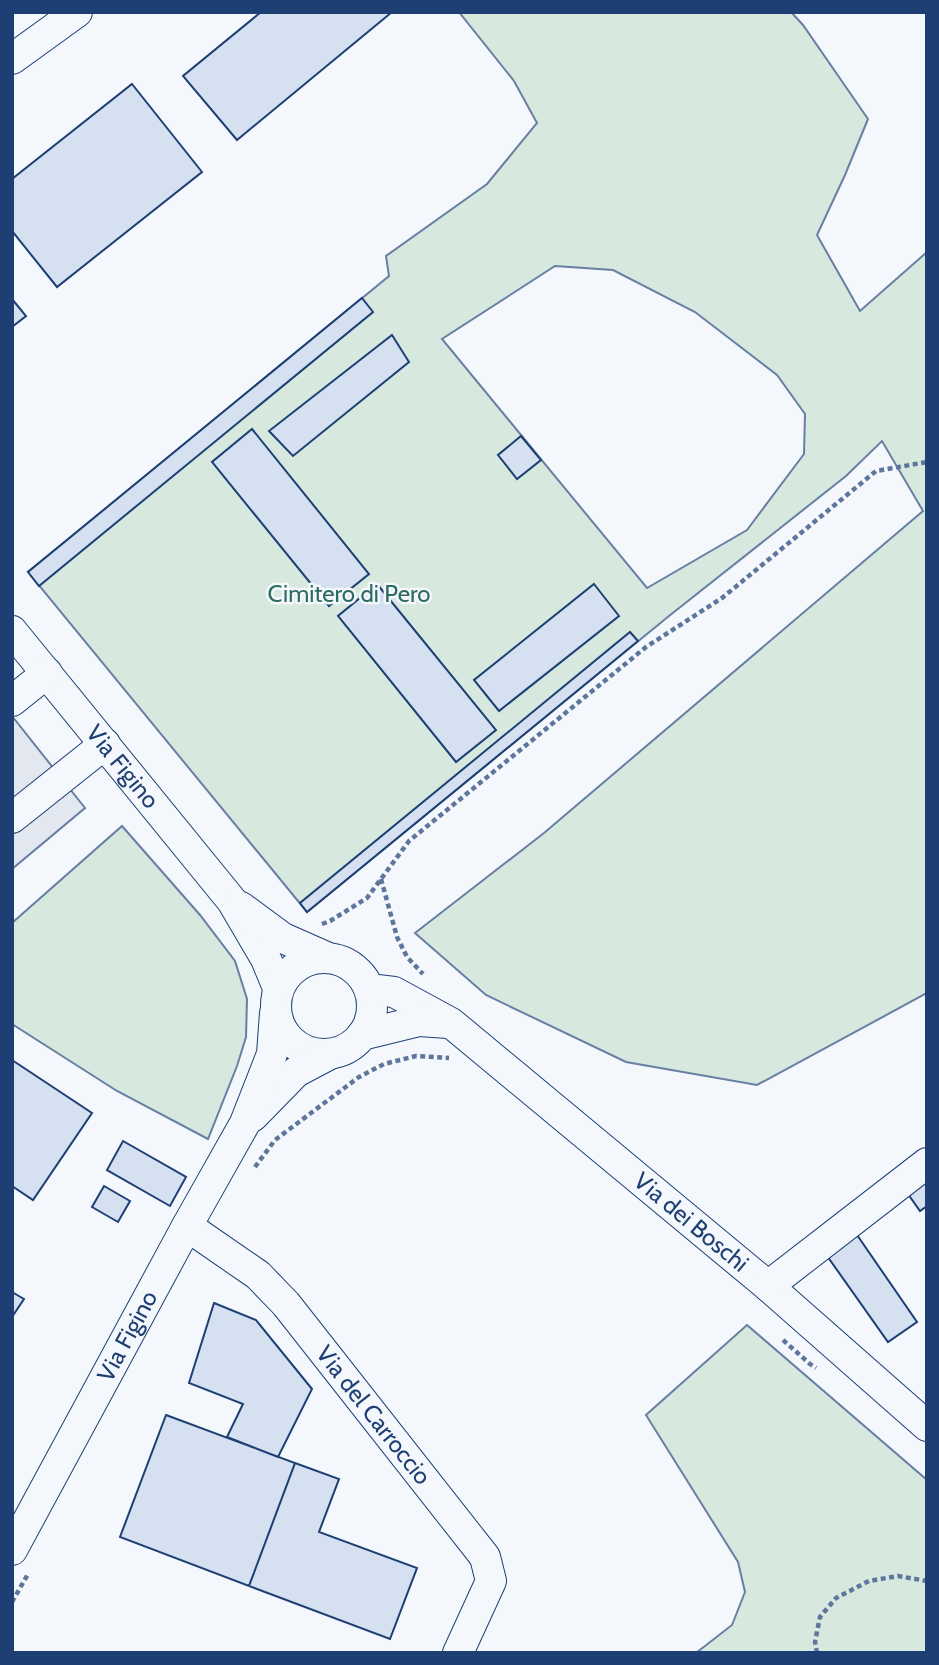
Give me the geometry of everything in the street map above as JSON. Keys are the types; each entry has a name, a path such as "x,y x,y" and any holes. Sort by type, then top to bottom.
{"street":[{"path":"12,59 77,12"},
{"name":"Via Figino","path":"12,631 232,901 266,959 277,1001 272,1054 245,1124 12,1550"},
{"path":"12,701 47,673"},
{"path":"12,818 105,744"},
{"name":"Via Figino","path":"232,901 283,938 326,957"},
{"path":"326,957 340,960 360,974 369,989 372,1010 369,1022 362,1035 342,1051 330,1054 312,1053 292,1043 281,1030 277,1001 286,975 297,965 326,957"},
{"name":"Via dei Boschi","path":"369,989 394,992 451,1023 768,1286 927,1426"},
{"path":"362,1035 419,1021 451,1023"},
{"name":"Via Figino","path":"245,1124 296,1072 330,1054"},
{"path":"768,1286 927,1163"},
{"name":"Via del Carroccio","path":"187,1226 258,1275 286,1304 485,1558 491,1581 461,1645"}],"path":[{"path":"320,925 367,898 410,841 646,647 722,598 876,471 927,462"},
{"path":"275,1140 359,1077 383,1064 416,1056 456,1060"},
{"path":"779,1336 810,1364 822,1371"},
{"path":"817,1653 815,1642 820,1617 836,1598 878,1579 898,1576 927,1581"}],"green space":[{"name":"Cimitero di Pero","path":"459,12 791,12 803,25 868,119 817,235 860,311 927,252 927,993 757,1085 626,1062 486,995 415,933 544,833 923,511 882,441 846,476 669,616 307,912 28,572 389,276 386,256 487,184 537,123 514,81","holes":["555,266 613,270 695,312 777,375 805,414 804,454 747,530 647,588 442,339"]},
{"path":"122,826 200,915 235,961 247,999 246,1037 208,1139 117,1091 12,1024 12,923"},
{"path":"747,1325 927,1480 927,1653 696,1653 732,1625 745,1592 738,1562 646,1415"}],"shaded area":[{"path":"12,716 85,808 12,869"}],"building":[{"path":"261,12 392,12 237,140 183,76"},
{"path":"132,84 202,172 57,287 12,231 12,179"},
{"path":"362,298 373,312 39,586 28,572"},
{"path":"12,299 26,316 12,327"},
{"path":"392,335 409,362 293,456 269,431"},
{"path":"252,429 369,574 329,606 212,462"},
{"path":"521,436 541,460 517,479 498,455"},
{"path":"377,584 496,730 456,762 338,616"},
{"path":"594,584 619,616 499,711 474,680"},
{"path":"630,632 638,641 307,912 300,903"},
{"path":"12,1060 92,1113 33,1200 12,1186"},
{"path":"123,1141 186,1177 170,1206 107,1170"},
{"path":"927,1180 927,1206 920,1211 908,1194"},
{"path":"104,1186 130,1201 118,1222 92,1207"},
{"path":"855,1232 917,1322 888,1342 825,1253"},
{"path":"12,1292 24,1299 12,1317"},
{"path":"214,1303 256,1320 312,1389 278,1457 227,1437 243,1404 189,1383"},
{"path":"166,1415 295,1463 249,1586 120,1537"},
{"path":"295,1463 339,1479 319,1532 417,1568 390,1639 249,1586"}]}
